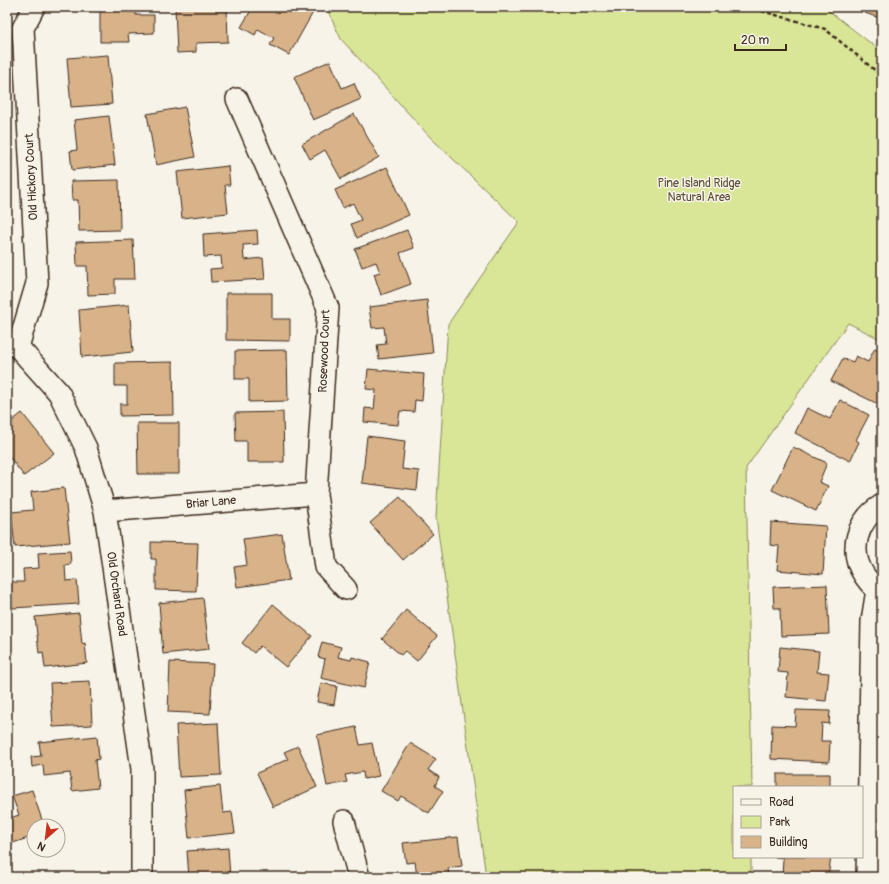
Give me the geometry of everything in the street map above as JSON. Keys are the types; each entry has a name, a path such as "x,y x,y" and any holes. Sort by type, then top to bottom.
{"street":[{"name":"Old Hickory Court","path":"12,345 36,283 23,28 34,7"},
{"name":"Rosewood Court","path":"237,99 328,308 316,494 326,567 346,589"},
{"name":"Old Orchard Road","path":"12,345 59,393 86,448 105,511 142,769 142,877"},
{"name":"Briar Lane","path":"105,511 316,494"},
{"path":"867,877 872,621 880,591 868,582 860,568 856,553 857,537 863,522 873,510 882,505"},
{"path":"344,821 359,877"}],"path":[{"path":"748,7 825,29 882,76"}],"green space":[{"name":"Pine Island Ridge Natural Area","path":"326,7 824,7 882,52 882,340 848,323 746,468 752,786 733,786 733,858 751,858 751,877 486,877 436,517 448,324 519,222 430,137 341,39"}],"building":[{"path":"100,7 135,7 136,15 154,15 154,33 128,34 129,42 100,42"},
{"path":"175,7 227,7 228,42 196,43 196,52 177,53"},
{"path":"253,7 316,7 289,55 270,45 274,38 258,29 255,35 241,27"},
{"path":"867,7 882,7 882,19 865,13"},
{"path":"108,55 112,104 71,107 67,58"},
{"path":"330,61 342,88 354,83 361,99 313,120 294,77"},
{"path":"185,107 195,157 156,165 147,114"},
{"path":"354,114 379,157 341,179 325,150 310,159 302,144"},
{"path":"109,116 115,165 72,170 70,151 77,150 74,120"},
{"path":"228,166 230,185 225,185 228,213 182,218 177,172"},
{"path":"387,167 409,215 357,238 351,224 361,220 353,203 343,208 335,190"},
{"path":"119,180 120,230 79,231 78,200 72,200 71,181"},
{"path":"257,230 258,244 243,245 244,260 263,258 265,279 211,282 210,269 222,268 221,256 204,257 203,234"},
{"path":"407,230 414,248 400,253 411,284 381,295 374,274 380,272 376,262 362,267 355,249"},
{"path":"133,240 135,279 115,279 115,294 88,295 87,266 77,266 76,242"},
{"path":"226,293 272,293 272,319 290,319 290,341 226,340"},
{"path":"427,300 433,353 379,359 377,345 386,344 384,327 372,328 369,307"},
{"path":"129,305 133,352 82,357 79,310"},
{"path":"875,348 882,351 882,406 831,381 843,358 853,362 856,356 868,362"},
{"path":"287,350 288,401 249,402 249,379 235,379 235,351"},
{"path":"173,362 174,415 120,416 120,404 127,404 127,386 115,386 115,363"},
{"path":"368,369 424,374 422,401 415,400 414,412 400,411 398,425 364,422 365,408 374,409 376,390 366,389"},
{"path":"840,400 869,415 856,440 859,442 850,461 795,433 807,408 830,419"},
{"path":"283,412 284,462 247,462 247,441 236,441 235,413"},
{"path":"22,413 54,453 24,476 7,454 7,425"},
{"path":"137,423 179,423 179,474 138,474"},
{"path":"367,436 405,441 402,469 419,471 417,490 362,483"},
{"path":"793,447 827,463 819,482 828,486 816,511 772,490"},
{"path":"64,488 70,542 15,547 11,512 33,510 31,492"},
{"path":"400,497 433,534 403,560 370,523"},
{"path":"771,522 826,526 823,574 777,570 779,546 770,545"},
{"path":"282,534 289,580 237,587 234,567 247,565 243,539"},
{"path":"151,542 198,543 196,591 156,590 156,559 151,559"},
{"path":"70,551 71,564 65,565 66,581 77,580 79,604 12,608 10,582 24,582 23,569 39,568 38,553"},
{"path":"827,585 829,634 781,636 780,608 774,608 773,587"},
{"path":"203,598 209,649 163,654 159,603"},
{"path":"273,604 312,636 286,667 260,646 254,653 242,643"},
{"path":"406,610 437,636 417,661 405,651 401,655 382,639"},
{"path":"79,613 82,644 85,643 87,663 45,668 43,652 39,653 35,617"},
{"path":"322,642 341,647 338,657 351,660 352,657 370,662 364,688 321,678 325,659 318,657"},
{"path":"780,647 819,651 817,672 829,673 826,701 786,697 788,673 778,672"},
{"path":"170,662 213,664 210,714 168,712"},
{"path":"90,681 92,725 53,727 50,683"},
{"path":"321,683 337,686 334,705 317,702"},
{"path":"796,710 830,711 829,724 822,723 821,741 830,741 829,762 771,759 772,725 795,726"},
{"path":"218,723 221,775 179,777 176,725"},
{"path":"356,727 360,745 372,743 379,776 364,779 363,772 345,775 347,782 327,786 317,735"},
{"path":"97,736 99,759 95,760 98,788 72,791 70,773 44,776 43,765 32,767 31,757 41,756 39,742"},
{"path":"410,743 436,759 428,770 439,777 435,786 443,791 429,813 401,796 398,801 381,791"},
{"path":"298,746 317,787 273,807 257,773 288,759 284,752"},
{"path":"777,774 830,774 830,786 777,786"},
{"path":"220,786 223,813 232,812 235,833 189,838 184,790"},
{"path":"32,790 41,818 26,818 26,839 7,845 7,819 19,815 12,796"},
{"path":"458,837 462,866 448,868 449,877 417,877 415,862 406,863 403,843"},
{"path":"228,848 230,877 189,877 187,851"},
{"path":"783,858 831,858 828,877 782,877"}]}
